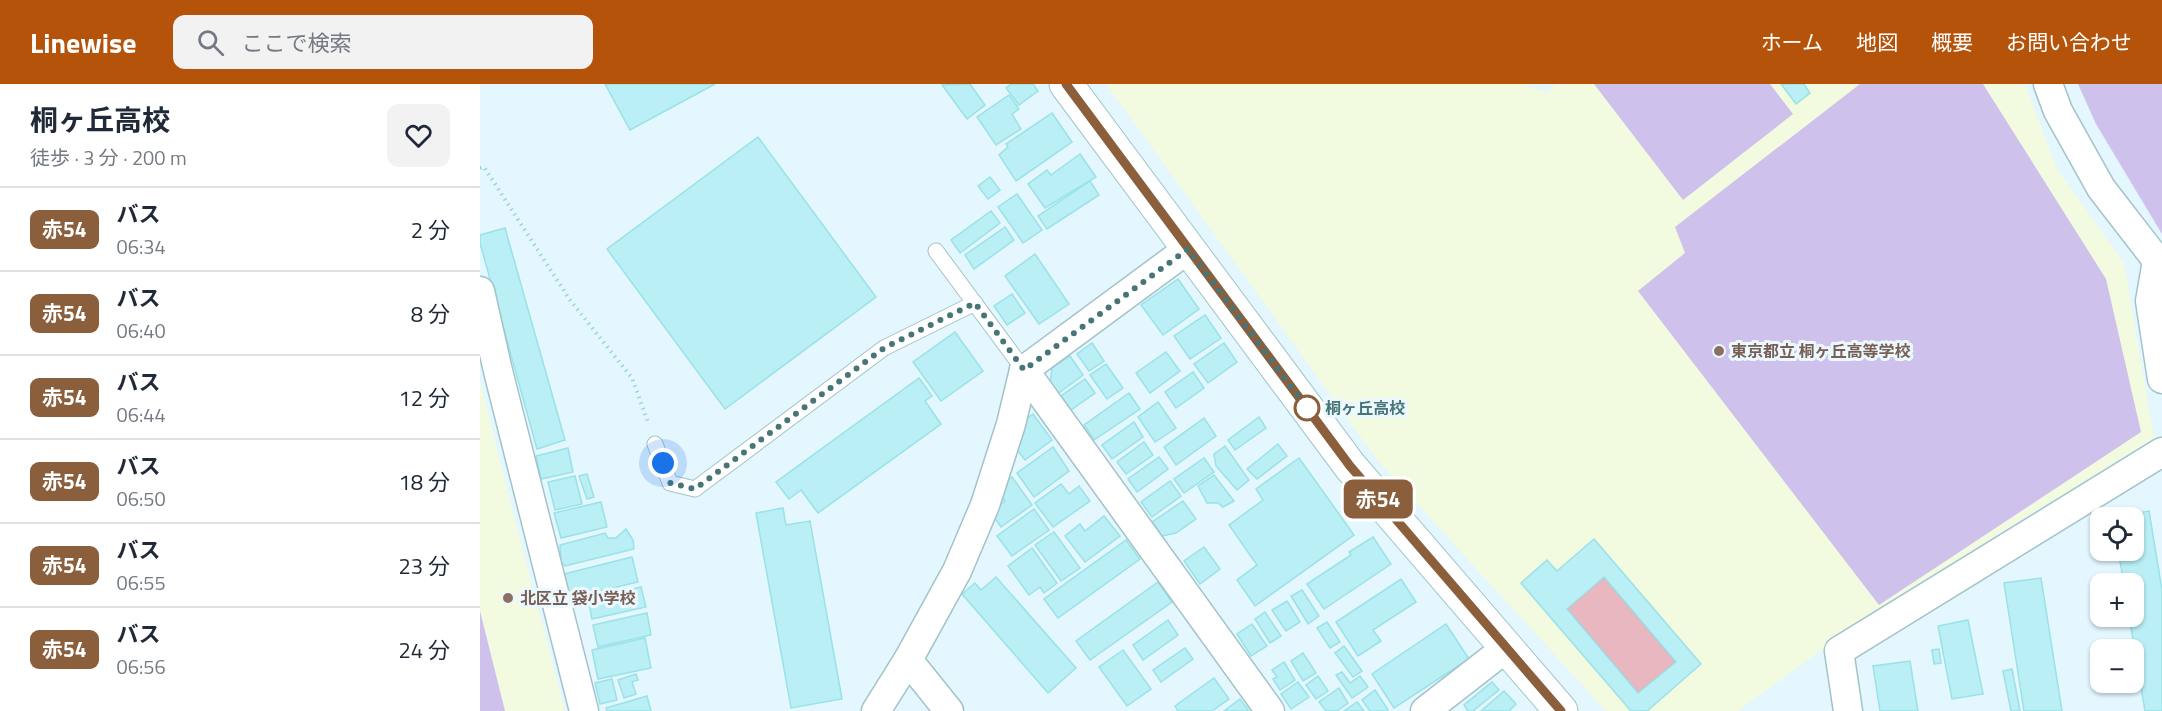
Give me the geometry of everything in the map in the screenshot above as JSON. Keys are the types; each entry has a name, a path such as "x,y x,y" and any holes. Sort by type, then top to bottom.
{"street":[{"path":"1066,84 1350,466 1561,711"},
{"path":"2048,84 2058,111 2101,188 2159,264 2150,301 2162,379"},
{"path":"876,711 908,660 957,572 985,505 1011,424 1024,370 1188,249"},
{"path":"480,291 584,711"},
{"path":"1024,370 1270,711"},
{"path":"1848,711 1839,651 2162,452"},
{"path":"1425,711 1506,648"},
{"path":"908,660 949,711"}],"lane":[{"path":"936,251 1024,370"},
{"path":"655,444 670,483 695,489 884,348 975,303"}],"path":[{"path":"480,168 484,167 570,300 632,378 655,444"}],"shaded area":[{"name":"東京都立 桐ヶ丘高等学校","path":"1106,84 1525,84 1548,93 1555,84 2025,84 2057,169 2124,263 2154,438 1880,607 1738,711 1606,711 1378,461"},
{"path":"1594,84 1770,84 1793,114 1683,200"},
{"path":"1860,84 1983,84 2106,279 2141,432 1879,605 1638,291 1685,253 1675,227"},
{"path":"2078,84 2162,84 2162,234 2096,124"},
{"name":"北区立 袋小学校","path":"480,380 506,485 565,711 480,711"},
{"path":"1604,577 1676,662 1638,693 1567,609"},
{"path":"480,611 505,711 480,711"}],"building":[{"path":"605,84 715,84 630,130"},
{"path":"970,84 985,105 967,119 942,85"},
{"path":"1011,84 1033,84 1038,91 1019,105 1006,88"},
{"path":"1781,84 1804,84 1810,93 1796,104"},
{"path":"1009,95 1019,109 1012,114 1021,129 996,145 977,117"},
{"path":"1052,113 1072,142 1016,181 999,155 1008,147 1006,144"},
{"path":"758,137 876,297 725,409 607,249"},
{"path":"1080,154 1096,177 1045,208 1028,184 1047,170 1051,175"},
{"path":"990,177 1000,190 988,199 978,186"},
{"path":"1090,181 1099,195 1047,229 1038,216"},
{"path":"1017,194 1042,230 1023,243 998,207"},
{"path":"991,211 1000,223 960,253 951,240"},
{"path":"1005,227 1014,240 974,269 965,255"},
{"path":"505,228 565,440 537,449 480,243 480,235"},
{"path":"1035,254 1069,304 1039,324 1005,276"},
{"path":"1178,279 1199,309 1163,335 1141,305"},
{"path":"1012,294 1025,313 1007,325 994,306"},
{"path":"1205,315 1221,338 1190,359 1174,336"},
{"path":"955,332 983,371 941,401 913,362"},
{"path":"1092,343 1104,361 1089,371 1077,354"},
{"path":"1224,343 1237,362 1208,383 1194,364"},
{"path":"1166,352 1180,371 1150,393 1136,373"},
{"path":"1070,356 1083,375 1056,395 1050,384 1052,368"},
{"path":"1106,364 1123,388 1107,399 1090,375"},
{"path":"1193,372 1204,388 1176,408 1165,392"},
{"path":"919,378 932,396 925,401 941,424 818,513 801,490 789,499 776,482"},
{"path":"1085,379 1095,393 1071,410 1061,396"},
{"path":"1129,393 1140,409 1094,440 1084,425"},
{"path":"1158,402 1176,428 1155,442 1138,417"},
{"path":"1033,414 1052,440 1025,460 1011,442 1016,426"},
{"path":"1259,417 1266,428 1235,450 1228,440"},
{"path":"1204,418 1216,436 1176,465 1164,447"},
{"path":"1134,422 1143,437 1112,459 1102,445"},
{"path":"1144,442 1153,455 1126,474 1117,462"},
{"path":"1278,444 1287,456 1257,479 1247,469"},
{"path":"1225,446 1249,480 1237,490 1216,466 1214,454"},
{"path":"1053,447 1069,471 1034,497 1017,473"},
{"path":"568,448 573,472 541,479 536,456"},
{"path":"1159,457 1168,469 1137,492 1128,479"},
{"path":"1204,458 1214,472 1184,493 1174,479"},
{"path":"1299,458 1354,535 1255,606 1237,580 1257,565 1229,525 1263,500 1256,489"},
{"path":"587,474 594,497 587,499 579,476"},
{"path":"1214,475 1234,501 1223,507 1218,503 1207,503 1198,486"},
{"path":"575,476 582,504 555,510 548,482"},
{"path":"1012,477 1032,505 1001,527 990,512 1005,501 997,488"},
{"path":"1170,481 1181,496 1152,517 1141,502"},
{"path":"1061,484 1069,494 1079,486 1090,501 1053,527 1035,503"},
{"path":"1183,501 1196,519 1176,533 1162,536 1152,522"},
{"path":"601,502 607,527 561,538 554,513"},
{"path":"783,508 786,525 810,521 842,699 791,708 756,513"},
{"path":"1034,509 1049,530 1012,556 997,536"},
{"path":"2149,511 2162,590 2162,711 2145,711 2142,693 2144,693 2144,639 2133,639 2131,627 2144,627 2144,573 2122,573 2120,561 2144,561 2144,512"},
{"path":"1104,516 1120,536 1085,562 1065,536 1080,524 1085,531"},
{"path":"626,529 633,540 634,549 565,566 561,562 560,545 605,533 608,538 616,538"},
{"path":"1054,532 1080,568 1061,581 1035,545"},
{"path":"1373,537 1391,564 1324,609 1307,584 1351,555 1349,552"},
{"path":"1594,539 1701,664 1647,711 1631,711 1521,583 1547,560 1557,571","holes":["1604,577 1676,662 1638,693 1567,609"]},
{"path":"1126,540 1140,559 1058,618 1044,599"},
{"path":"1204,547 1220,569 1200,584 1184,561"},
{"path":"1032,548 1057,583 1044,593 1040,587 1029,595 1008,566"},
{"path":"632,557 638,582 570,598 564,574"},
{"path":"996,577 1076,668 1048,693 962,594 975,583 981,590"},
{"path":"2041,578 2062,711 2024,711 2004,583"},
{"path":"1401,579 1416,602 1373,630 1381,641 1358,656 1336,622"},
{"path":"1158,582 1172,602 1090,660 1076,641"},
{"path":"641,587 646,607 592,619 588,599"},
{"path":"1302,590 1319,616 1308,624 1291,596"},
{"path":"1287,601 1300,622 1286,631 1272,610"},
{"path":"1265,612 1281,636 1270,643 1255,619"},
{"path":"647,613 651,635 598,647 593,625"},
{"path":"1168,620 1178,635 1143,660 1133,645"},
{"path":"1968,620 1983,694 1952,699 1938,626"},
{"path":"1327,622 1340,642 1330,648 1317,628"},
{"path":"1252,624 1267,646 1251,656 1237,634"},
{"path":"1446,624 1469,659 1394,708 1372,674"},
{"path":"645,638 651,668 598,679 592,650"},
{"path":"1344,646 1362,671 1353,677 1335,653"},
{"path":"1185,648 1193,659 1161,682 1153,670"},
{"path":"1939,649 1941,663 1934,664 1932,650"},
{"path":"1123,650 1151,689 1127,706 1099,667"},
{"path":"1303,653 1316,673 1303,681 1291,661"},
{"path":"1910,661 1918,711 1880,711 1873,666"},
{"path":"1284,662 1295,680 1280,690 1273,679 1277,677 1272,670"},
{"path":"2012,669 2020,711 2011,711 2003,671"},
{"path":"1342,672 1350,683 1360,676 1368,687 1352,698 1336,675"},
{"path":"636,674 638,680 632,682 636,694 624,698 618,680"},
{"path":"1318,676 1328,691 1316,699 1306,685"},
{"path":"1214,678 1229,699 1212,711 1178,711 1175,706"},
{"path":"612,679 617,700 600,704 595,683"},
{"path":"1298,682 1309,697 1291,709 1281,694"},
{"path":"1492,682 1499,690 1473,711 1468,711 1464,705"},
{"path":"1339,688 1348,703 1337,711 1326,711 1319,702"},
{"path":"1375,690 1387,711 1370,711 1362,700"},
{"path":"1504,691 1516,704 1509,711 1481,711"},
{"path":"647,696 651,711 607,711 606,708"},
{"path":"1240,699 1249,711 1224,711"},
{"path":"1357,702 1364,711 1344,711"}],"bus line":[{"name":"赤54","path":"1066,84 1350,466 1561,711"}],"place":[{"name":"東京都立 桐ヶ丘高等学校","path":"1719,351"},
{"name":"桐ヶ丘高校","path":"1307,408"},
{"name":"北区立 袋小学校","path":"508,598"}],"route":[{"path":"663,463 670,483 695,489 884,348 975,303 1024,370 1188,249 1310,412 1307,408"}]}
